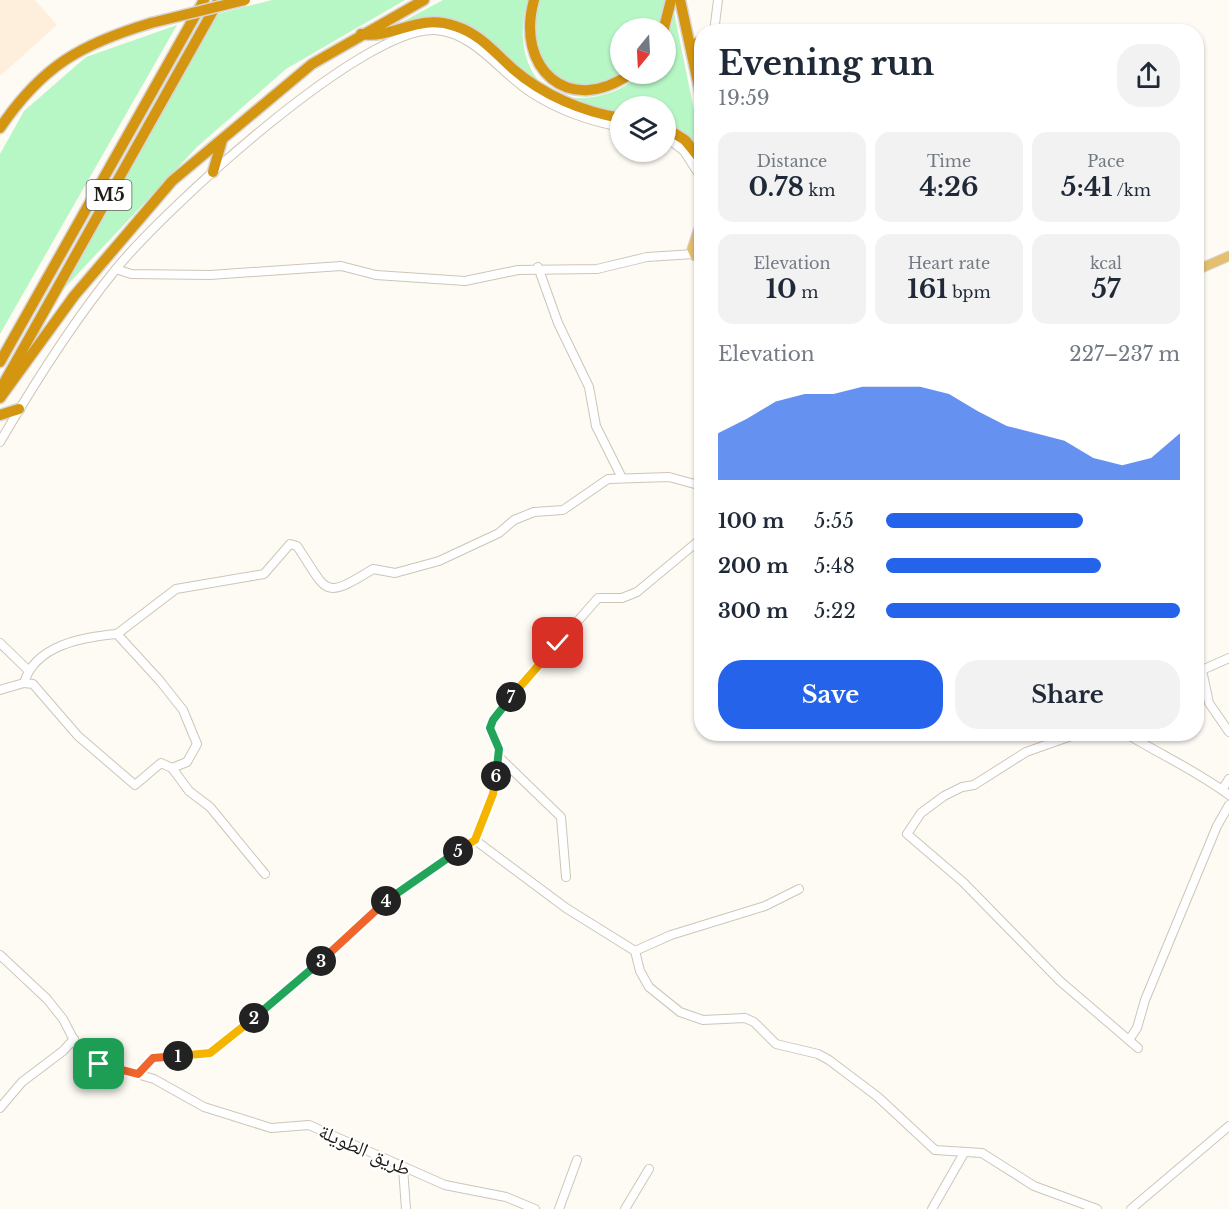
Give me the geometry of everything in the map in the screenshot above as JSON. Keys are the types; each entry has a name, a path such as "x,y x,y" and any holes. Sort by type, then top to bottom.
{"highway":[{"name":"M5","path":"0,362 204,0"},
{"name":"M5","path":"0,390 219,0"},
{"path":"0,128 18,102 44,75 83,48 151,23 244,0"},
{"path":"0,398 93,272 172,181 312,64 424,0"},
{"path":"534,0 530,18 530,40 536,61 549,77 565,87 584,90 610,84"},
{"path":"666,18 671,0"},
{"path":"680,0 694,64"},
{"path":"687,0 694,31"},
{"path":"361,34 379,35 424,22 456,26 482,38 513,69 544,91 584,108 610,115"},
{"path":"676,134 685,140 694,151"},
{"path":"213,172 223,139"},
{"path":"0,414 19,409"}],"main road":[{"path":"1204,267 1229,256"}],"street":[{"path":"715,24 718,0"},
{"path":"0,442 40,374 116,269 142,239 213,172 306,96 354,61 404,36 424,31 445,32 465,39 513,79 543,100 576,115 610,124"},
{"path":"676,145 684,151 694,167"},
{"path":"116,269 131,274 210,275 341,266 376,275 465,281 538,267 597,269 647,257 694,256"},
{"path":"538,267 558,322 589,387 596,426 622,478"},
{"path":"24,683 28,670 51,651 81,637 117,634 145,610 176,589 264,574 290,544 297,546 323,585 331,589 342,588 373,569 395,573 439,561 499,533 514,520 534,512 563,510 608,480 622,478 647,480 669,477 694,484"},
{"path":"138,1074 153,1058 210,1053 306,975 389,898 475,840 493,794 499,757 499,749 490,728 493,720 598,598 622,598 637,592 694,545"},
{"path":"117,634 160,681 186,718 197,744 187,762 172,768"},
{"path":"0,643 28,670"},
{"path":"1204,669 1229,658"},
{"path":"1204,679 1209,703 1229,732"},
{"path":"0,690 24,683 33,684 78,736 135,785 161,763 172,768 189,791 210,807 265,874"},
{"path":"1057,741 1026,752 974,785 962,787 944,796 921,813 907,834 963,882 1060,981 1138,1048"},
{"path":"1139,741 1225,793 1229,779"},
{"path":"499,757 561,817 566,877"},
{"path":"1129,1040 1137,1028 1145,1000 1213,835 1229,805"},
{"path":"475,840 566,908 635,951 640,970 649,987 680,1012 703,1020 745,1018 754,1022 776,1044 818,1054 878,1097 929,1147 941,1151 982,1153 1034,1186 1096,1209"},
{"path":"635,951 671,935 765,906 799,889"},
{"name":"طريق الطويلة","path":"0,955 47,999 63,1019 78,1048 99,1064 154,1079 204,1107 271,1128 309,1125 445,1185 506,1197 535,1209"},
{"path":"0,1108 22,1082 74,1040"},
{"path":"1131,1209 1229,1126"},
{"path":"932,1209 964,1153"},
{"path":"559,1209 577,1160"},
{"path":"403,1168 406,1209"},
{"path":"625,1209 649,1169"}],"shaded area":[{"path":"0,0 35,0 57,25 0,76"}],"green space":[{"path":"272,0 405,0 286,69 197,147 56,297 217,14"},
{"path":"443,0 528,0 524,18 525,54 541,83 440,19 414,19 400,23"},
{"path":"538,0 666,0 662,18 610,18 610,81 602,86 564,86 532,46"},
{"path":"673,7 675,18 670,18"},
{"path":"676,22 694,111 694,155 676,137 676,96 610,96 610,114 576,105 558,94 572,98 593,97 620,89 628,84 676,84"},
{"path":"177,25 0,334 0,154 24,111 86,57"}],"route":[{"path":"99,1064 138,1074 153,1058 210,1053 306,975 389,898 475,840 493,794 499,757 499,749 490,728 493,720 518,687 558,643"}]}
